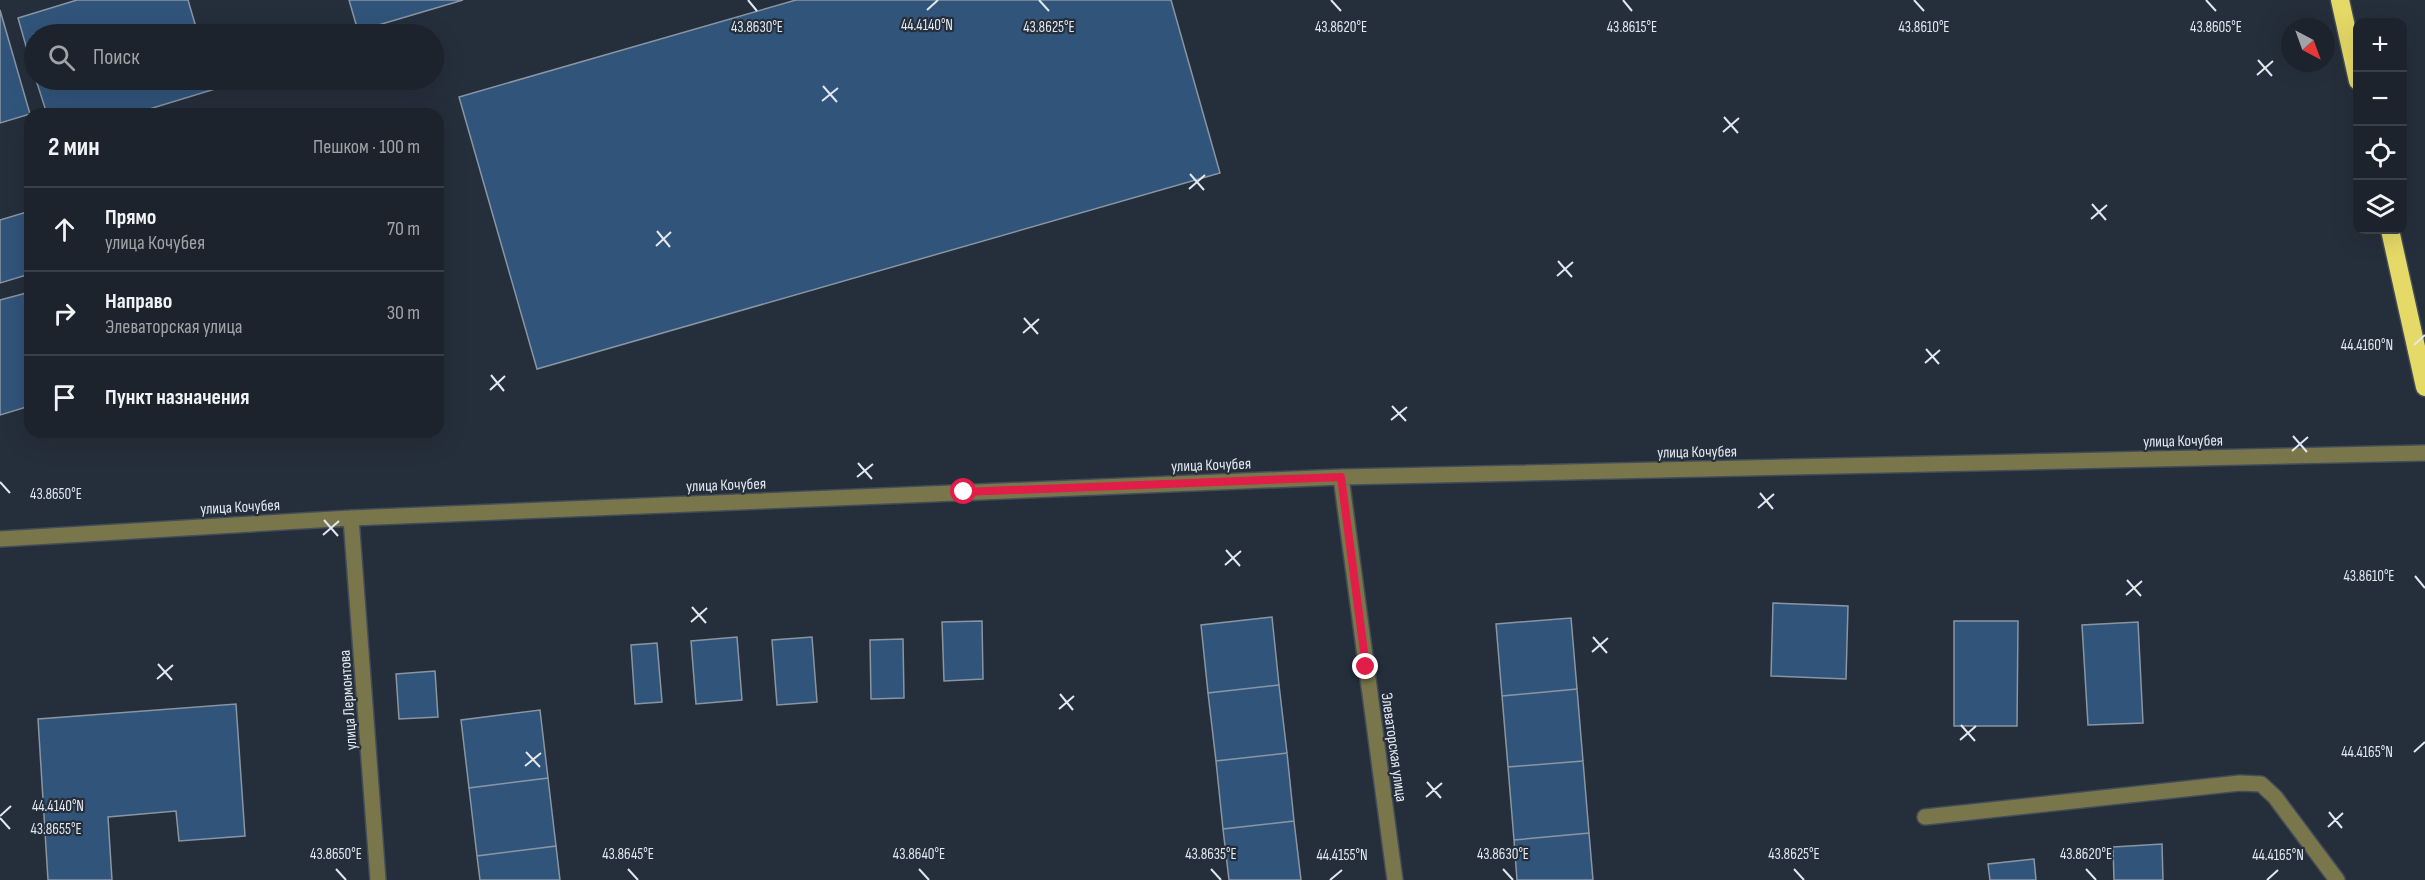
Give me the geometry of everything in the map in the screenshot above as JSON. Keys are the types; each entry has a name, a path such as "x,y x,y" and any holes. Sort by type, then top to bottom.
{"highway":[{"path":"2340,0 2356,72"},
{"path":"2391,234 2425,387"}],"street":[{"name":"улица Кочубея","path":"0,539 351,518 1341,477 2425,453"},
{"name":"Элеваторская улица","path":"1341,477 1395,880"},
{"name":"улица Лермонтова","path":"351,518 378,880"},
{"path":"1925,817 2240,783 2261,784 2276,797 2337,880"}],"building":[{"path":"77,0 188,0 195,24 24,24 24,39 18,18"},
{"path":"349,0 463,0 382,24 356,24"},
{"path":"796,0 1171,0 1220,173 537,369 459,97"},
{"path":"0,10 28,108 24,108 24,116 0,123"},
{"path":"39,90 212,90 153,108 45,108"},
{"path":"24,213 24,276 0,283 0,220"},
{"path":"24,294 24,408 0,415 0,300"},
{"path":"1773,603 1848,606 1846,679 1771,676"},
{"path":"1272,617 1279,685 1208,693 1201,625"},
{"path":"1571,618 1577,689 1502,696 1496,624"},
{"path":"982,621 983,679 944,681 942,622"},
{"path":"1954,621 2018,621 2017,726 1954,726"},
{"path":"2138,622 2143,723 2088,725 2082,625"},
{"path":"737,637 742,700 696,704 691,641"},
{"path":"812,637 817,702 777,705 772,640"},
{"path":"903,639 904,698 871,699 870,640"},
{"path":"657,643 662,702 635,704 631,645"},
{"path":"435,671 438,717 399,719 396,674"},
{"path":"1279,685 1287,753 1216,761 1208,693"},
{"path":"1577,689 1583,761 1508,767 1502,696"},
{"path":"236,704 245,836 179,841 176,811 108,817 112,880 48,880 38,719"},
{"path":"540,710 548,778 469,788 461,720"},
{"path":"1287,753 1294,821 1223,829 1216,761"},
{"path":"1583,761 1589,833 1514,840 1508,767"},
{"path":"548,778 556,846 477,856 469,788"},
{"path":"1294,821 1301,880 1229,880 1223,829"},
{"path":"1589,833 1593,880 1517,880 1514,840"},
{"path":"2162,844 2163,880 2114,880 2113,847"},
{"path":"556,846 560,880 480,880 477,856"},
{"path":"2034,859 2036,880 1990,880 1988,864"}],"route":[{"path":"964,492 1341,477 1366,667"}]}
